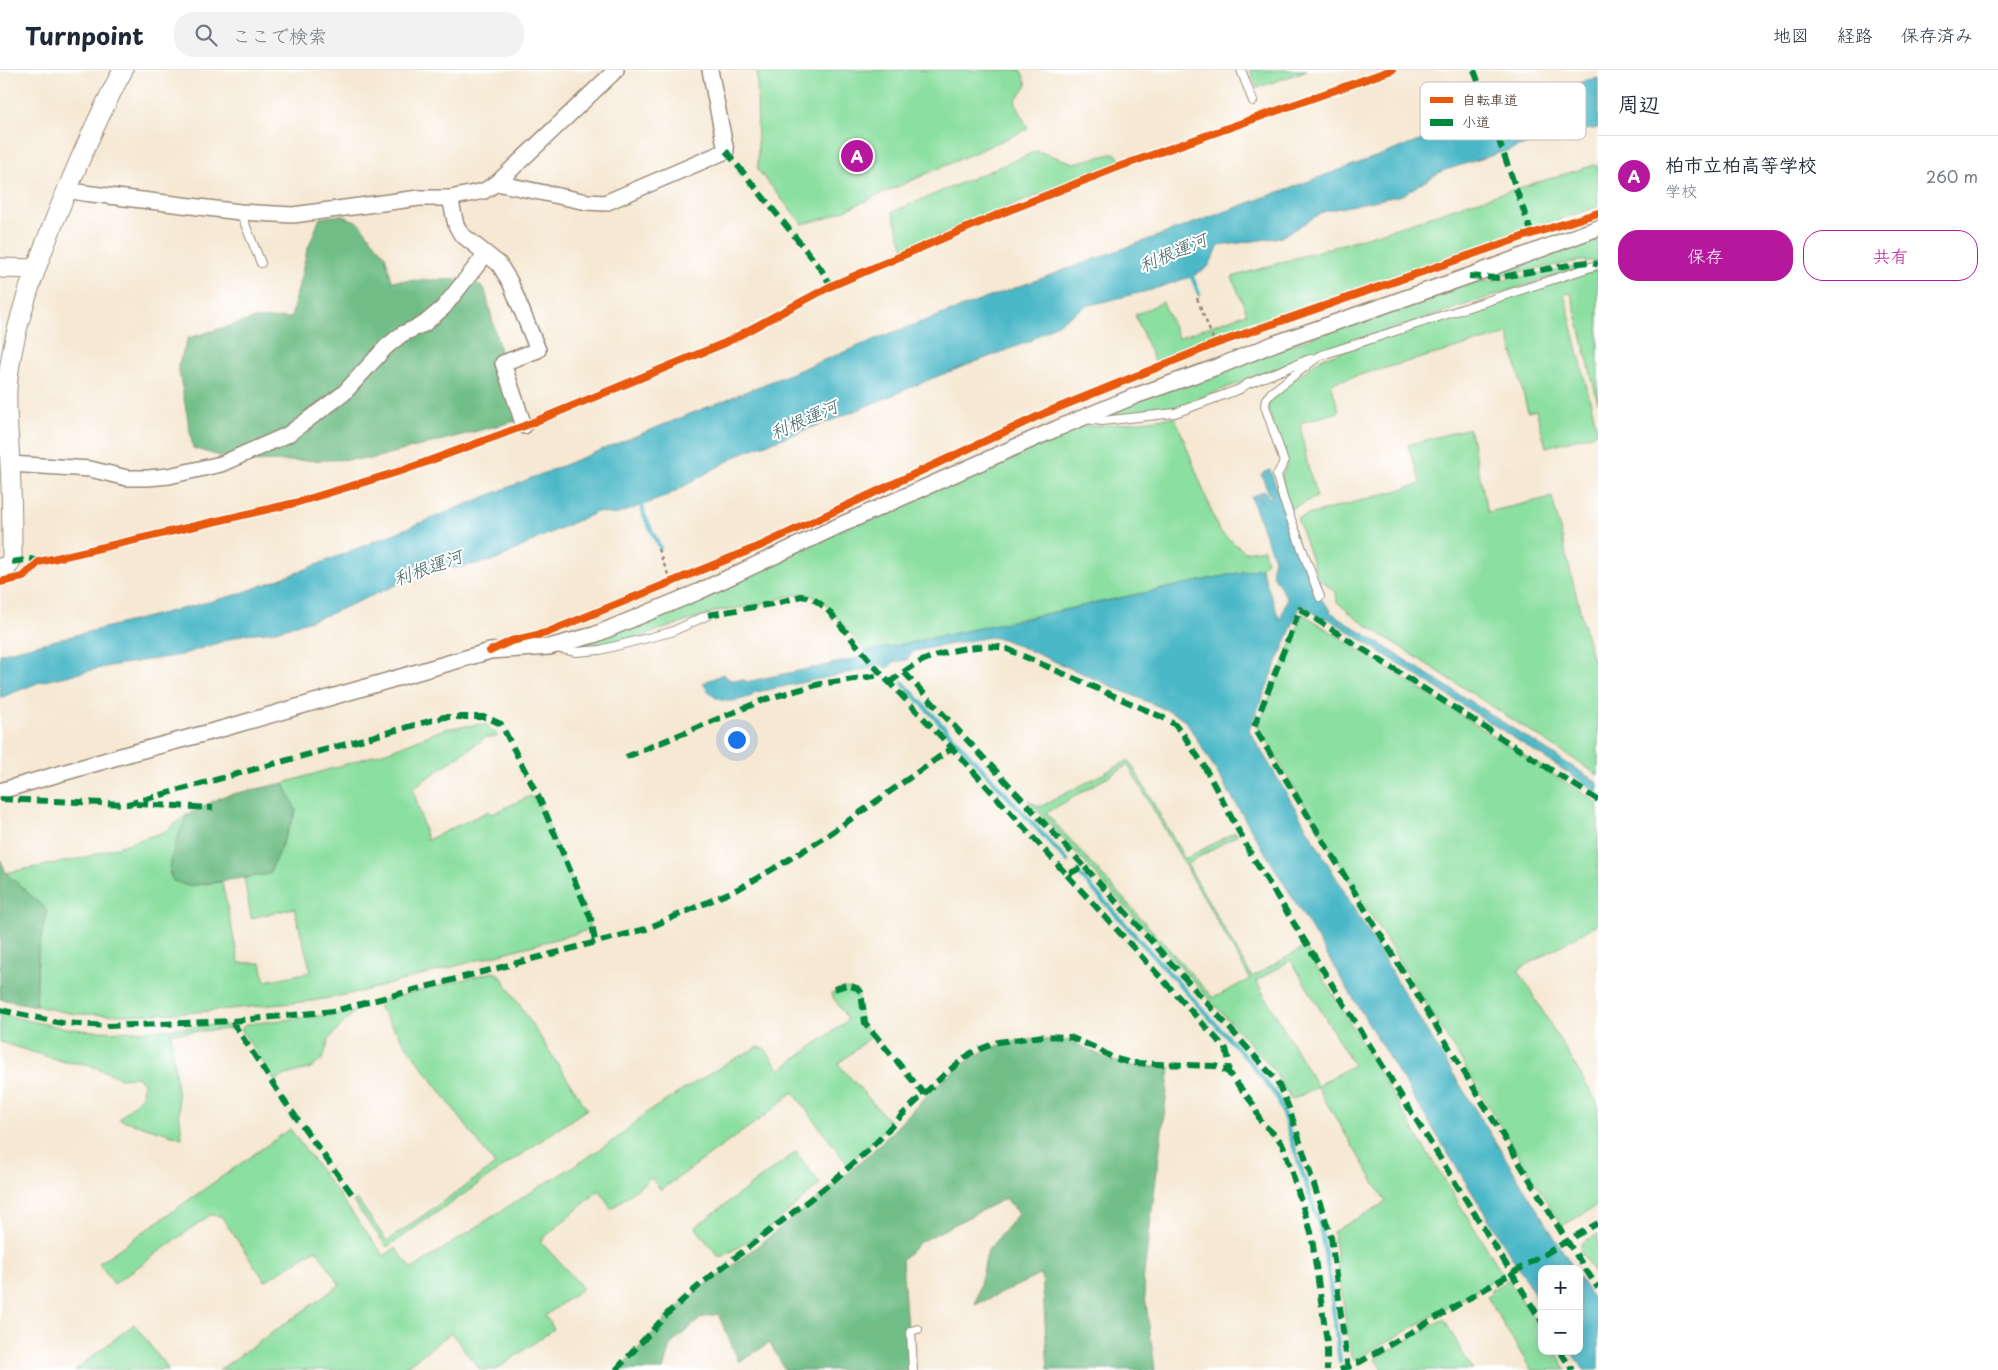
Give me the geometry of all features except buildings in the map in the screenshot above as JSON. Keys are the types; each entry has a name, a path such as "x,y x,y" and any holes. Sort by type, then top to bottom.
{"street":[{"path":"0,568 8,566 12,562 10,464 6,406 10,367 16,339 36,270 67,190 86,144 124,70"},
{"path":"67,190 240,212 293,215 419,198 450,198 484,191 497,183 616,70"},
{"path":"497,183 587,202 605,203 726,151 710,70"},
{"path":"450,198 456,225 461,234 499,264 510,282 538,350 503,363 524,426"},
{"path":"0,791 490,651 549,647 594,635 660,608 836,526 1082,418 1276,342 1469,276 1598,228"},
{"path":"10,464 90,469 127,478 169,476 221,464 287,435 343,394 386,347 402,334 424,324 443,308 486,254"},
{"path":"0,268 36,270"}],"lane":[{"path":"1241,70 1253,101"},
{"path":"240,212 261,262"},
{"path":"1082,418 1102,421 1175,413 1240,389 1247,384 1319,356 1597,265"},
{"path":"1319,356 1271,393 1266,399 1265,406 1284,462 1277,475 1283,498 1320,597"},
{"path":"549,647 576,652 600,650 671,632 708,615"},
{"path":"913,1370 911,1331 918,1329"}],"path":[{"path":"1197,298 1215,344"},
{"path":"1206,347 1224,341"},
{"path":"658,549 671,582"},
{"path":"662,586 680,579"}],"green space":[{"path":"757,70 1021,70 1027,85 1015,101 1028,129 827,218 802,224 758,170"},
{"path":"1250,70 1307,70 1257,88"},
{"path":"1037,151 1074,163 1115,153 1122,161 905,251 892,212"},
{"path":"1598,164 1598,207 1375,282 1155,363 1135,315 1163,302 1178,338 1247,313 1232,277 1393,229 1466,204"},
{"path":"341,215 358,222 385,255 392,281 471,279 485,290 519,420 370,459 240,462 193,448 178,366 188,338 254,319 291,318 307,251 320,218"},
{"path":"1598,234 1598,261 1580,261 1496,276 1482,276 1557,251"},
{"path":"1585,266 1315,354 1169,410 1101,418 1134,401 1469,281 1498,281"},
{"path":"1598,270 1598,403 1571,293 1564,294 1598,433 1546,447 1536,410 1528,412 1508,334 1331,383 1339,412 1300,423 1307,463 1317,497 1290,509 1283,487 1282,475 1287,463 1267,406 1274,395 1320,359 1412,327"},
{"path":"1175,417 1219,531 1245,552 1264,549 1267,562 1261,568 866,652 826,604 802,593 752,606 718,611 633,639 580,650 569,647 1081,426 1098,426"},
{"path":"1469,428 1488,512 1552,497 1592,659 1598,658 1598,775 1357,619 1337,602 1336,592 1320,580 1316,572 1297,518 1421,484 1408,445"},
{"path":"1303,614 1598,803 1598,924 1518,970 1598,1104 1598,1205 1562,1226 1357,893 1258,727"},
{"path":"480,724 487,725 498,736 486,737 413,788 427,840 489,811 492,814 530,796 538,802 589,920 589,930 360,992 313,1001 197,1012 131,1015 74,1014 36,1006 38,952 47,910 5,873 83,858 164,832 188,814 178,837 169,874 188,886 222,882 239,963 261,963 265,981 311,972 294,908 251,918 244,878 269,874 296,812 284,783 389,751 444,729"},
{"path":"1129,760 1185,859 1235,832 1237,835 1187,864 1252,977 1305,947 1419,1139 1503,1274 1355,1360 1351,1357 1333,1232 1386,1202 1317,1087 1292,1100 1272,1068 1028,800 1040,807","holes":["1128,765 1250,979 1213,998 1046,813","1291,960 1353,1065 1317,1086 1256,981"]},
{"path":"284,783 296,811 269,874 188,886 173,881 171,874 172,857 188,814 224,796"},
{"path":"0,858 6,873 47,910 38,952 36,1006 0,999"},
{"path":"493,972 500,975 587,1109 387,1247 353,1202 357,1199 387,1241 495,1165 378,1007 383,1000"},
{"path":"843,988 858,992 862,1023 871,1037 838,1064 891,1123 848,1165 793,1092 767,1114 661,1190 651,1178 611,1209 600,1190 540,1241 583,1288 545,1316 554,1329 496,1370 480,1370 451,1333 401,1370 219,1370 340,1285 316,1249 265,1281 221,1216 210,1215 114,1284 99,1263 290,1129 384,1256 395,1248 412,1269 521,1198 581,1162 621,1135 646,1113 727,1063 758,1047 765,1049 780,1070 848,1020 831,994"},
{"path":"354,1012 329,1039 323,1059 311,1068 283,1076 275,1081 242,1031 242,1028 247,1024"},
{"path":"0,1014 58,1027 94,1031 140,1031 216,1025 225,1025 232,1029 171,1033 182,1138 119,1119 142,1096 143,1082 136,1077 121,1078 87,1064 65,1062 0,1042"},
{"path":"1037,1039 1071,1041 1110,1060 1131,1066 1170,1067 1143,1281 1155,1370 1048,1370 1042,1274 975,1305 988,1250 1018,1214 1006,1198 920,1242 902,1260 910,1370 785,1370 770,1343 739,1362 718,1314 701,1318 670,1345 663,1370 619,1370 660,1325 687,1299 768,1238 842,1178 886,1138 928,1094 958,1068 975,1056 997,1046"},
{"path":"796,1152 820,1184 772,1226 722,1257 718,1256 695,1227"},
{"path":"1598,1234 1598,1279 1581,1252 1581,1243"},
{"path":"1508,1280 1538,1324 1538,1355 1558,1355 1567,1370 1531,1370 1487,1297 1492,1294 1490,1291"},
{"path":"1444,1319 1472,1370 1382,1370 1375,1359"},
{"path":"134,1324 169,1370 75,1370"}],"water":[{"path":"1598,78 1598,128 1586,130 1586,82 1581,82"},
{"name":"利根運河","path":"1422,140 1541,140 1442,171 1402,195 1325,211 1281,237 1219,246 1208,267 1193,276 1151,290 1086,306 1028,342 933,378 838,418 744,452 665,497 615,515 597,512 496,560 422,574 327,615 276,631 245,634 181,655 110,666 40,682 0,698 0,654 236,595 301,571 891,333"},
{"path":"1270,470 1318,596 1331,610 1330,612 1598,783 1598,792 1326,617 1323,619 1301,604 1249,730 1423,1025 1572,1265 1538,1265 1538,1300 1187,723 1178,715 1003,639 990,637 914,651 907,660 894,662 887,668 878,664 872,668 752,693 752,696 731,701 724,701 713,696 703,683 723,674 730,680 745,680 746,682 860,658 866,652 1261,568 1280,621 1287,598 1273,575 1274,559 1251,497 1257,494 1262,502 1259,493 1265,491 1269,499 1271,498 1261,474"},
{"path":"1583,1283 1598,1306 1598,1370 1583,1370 1574,1355 1583,1355"}],"waterway":[{"path":"1190,272 1199,294"},
{"path":"641,501 644,515 660,548"},
{"path":"903,683 1067,861"},
{"path":"1082,877 1250,1062 1278,1098 1320,1227 1328,1269 1340,1362"}],"marked path":[{"path":"1474,70 1478,82"},
{"path":"1499,140 1532,234"},
{"path":"726,151 821,269 831,286"},
{"path":"1469,276 1496,278 1580,263 1591,262 1598,265"},
{"path":"12,562 31,559 39,562"},
{"path":"708,615 777,603 801,596 812,598 826,608 882,675 952,748 1067,875 1084,866 1277,1081 1289,1108 1331,1237 1348,1370"},
{"path":"1598,800 1300,609 1254,727 1567,1241 1598,1288"},
{"path":"889,683 914,665 938,655 973,647 1005,648 1174,724 1183,734 1204,766 1252,856 1538,1316"},
{"path":"904,672 1084,866"},
{"path":"626,757 766,699 820,684 882,675"},
{"path":"0,799 128,804 444,717 486,717 501,724 540,800 591,919 595,941"},
{"path":"0,1010 62,1023 109,1026 232,1021 334,1011 646,929 740,888 773,869 821,840 952,748"},
{"path":"136,804 213,808"},
{"path":"1067,875 1226,1049 1229,1061 1228,1072"},
{"path":"834,989 847,985 857,988 861,992 865,1023 924,1094"},
{"path":"232,1021 285,1102 352,1194"},
{"path":"616,1370 669,1312 701,1284 827,1186 870,1149 946,1073 971,1053 998,1042 1044,1036 1070,1037 1098,1049 1113,1058 1131,1063 1216,1066 1228,1072 1253,1104 1261,1122 1283,1145 1311,1232 1327,1342 1327,1370"},
{"path":"1340,1370 1360,1362 1598,1223"},
{"path":"1563,1355 1572,1370"}],"cycle path":[{"path":"0,582 23,577 39,562 295,503 404,470 524,426 725,343 831,286 1002,213 1118,167 1392,70"},
{"path":"490,651 511,641 546,633 760,546 1045,413 1215,344 1525,236 1598,213"}],"place":[{"name":"柏市立柏高等学校","path":"857,156"}]}
